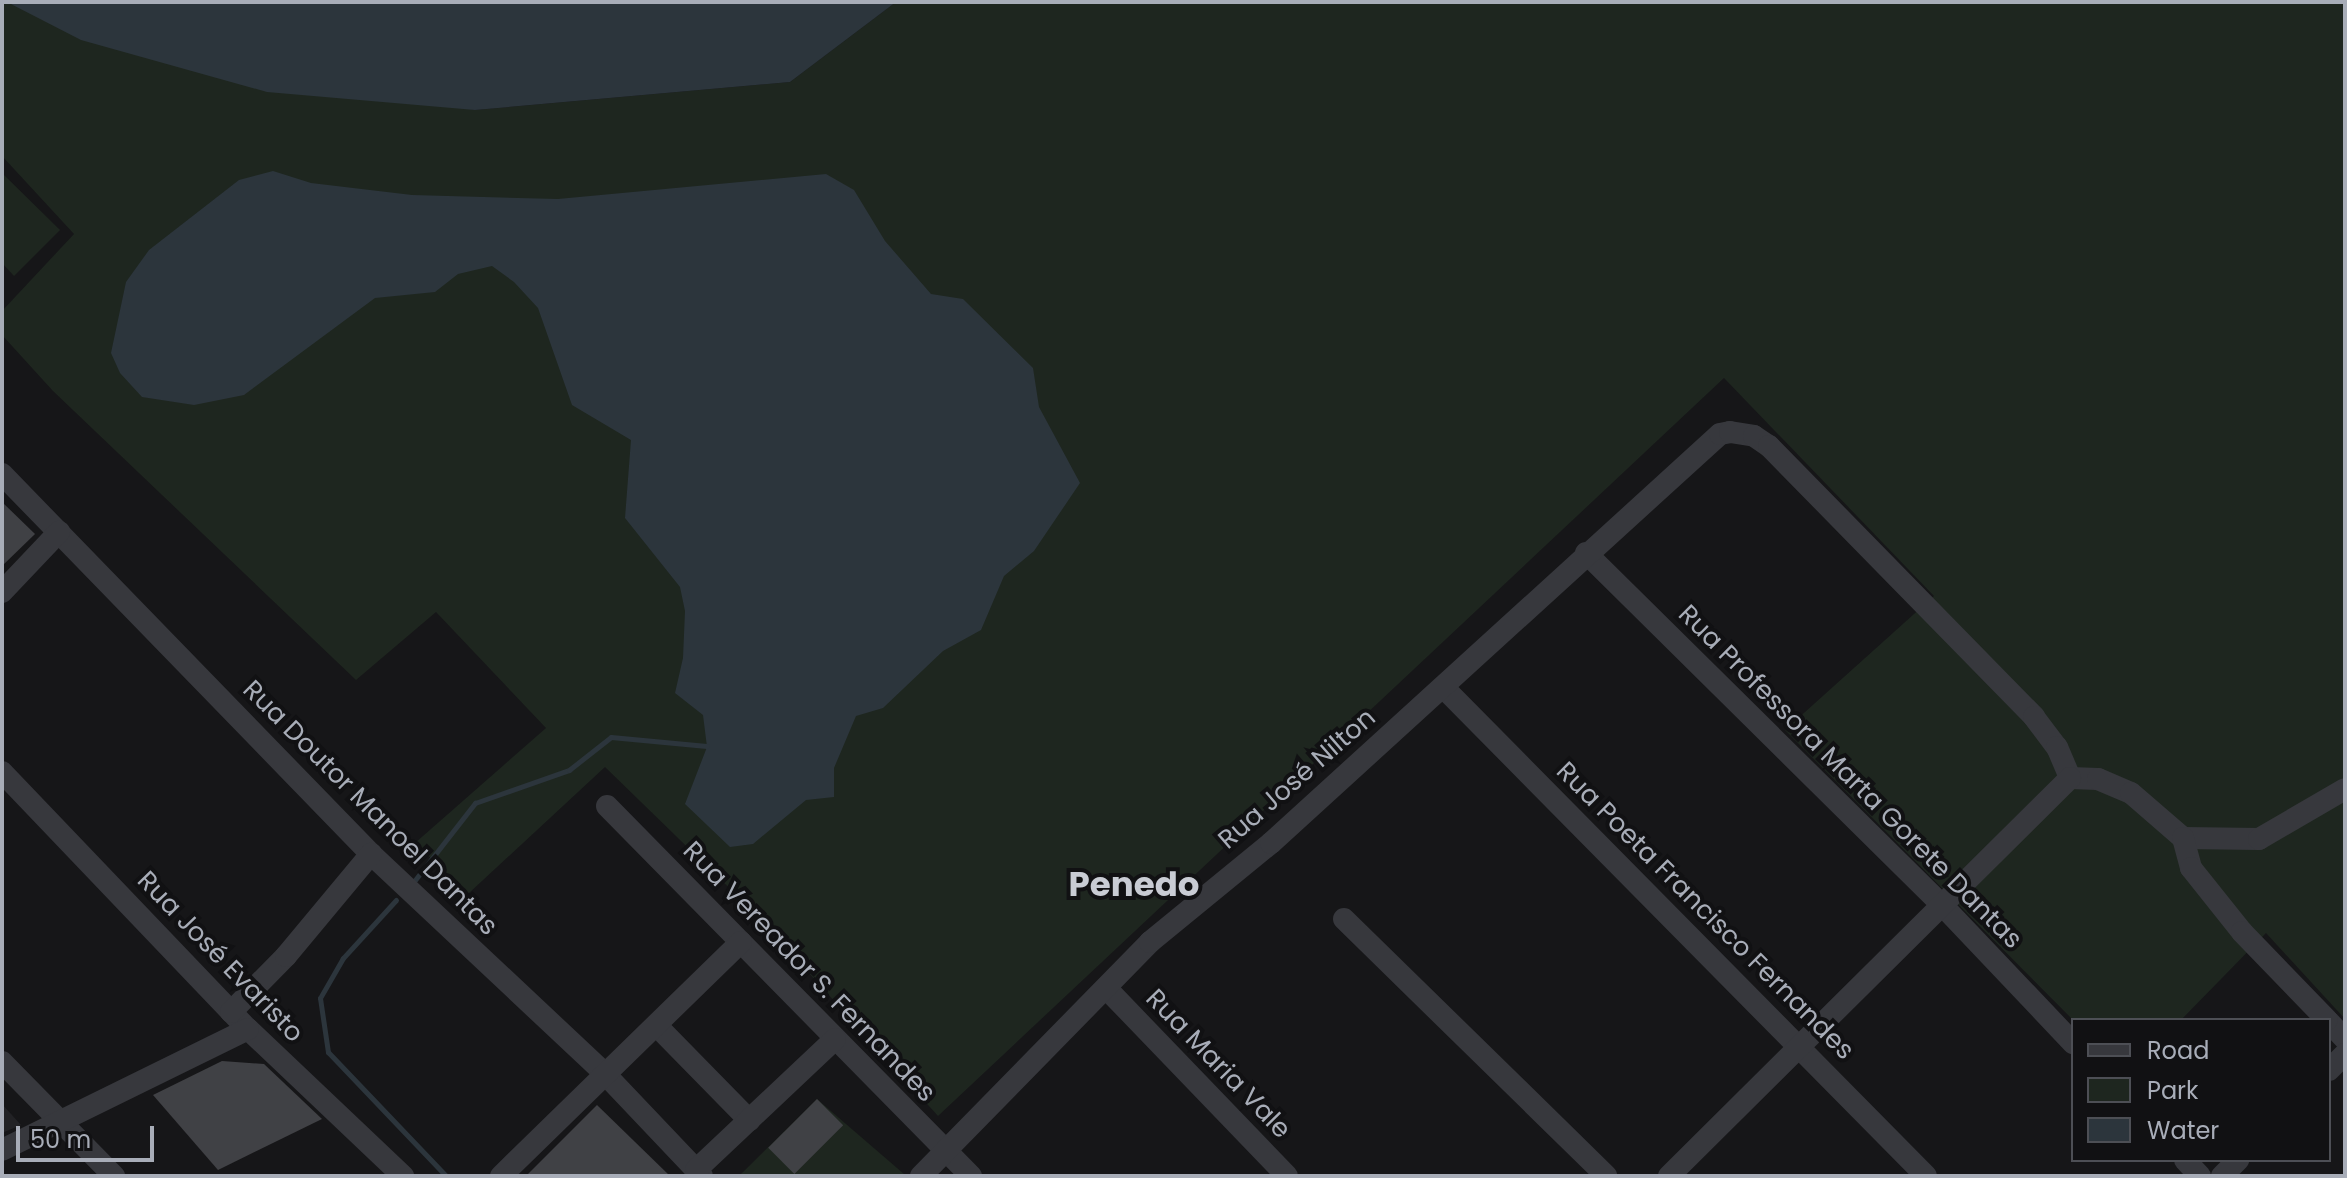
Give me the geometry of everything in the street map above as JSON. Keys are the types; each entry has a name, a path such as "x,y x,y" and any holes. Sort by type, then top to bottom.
{"street":[{"name":"Rua José Nilton","path":"921,1176 1108,990 1150,942 1271,843 1720,434 1754,436 1769,446 2034,717 2057,747 2070,778"},
{"name":"Rua Doutor Manoel Dantas","path":"2,474 371,854 607,1076 699,1173"},
{"path":"2,592 59,532"},
{"name":"Rua Professora Marta Gorete Dantas","path":"1586,553 1943,906 2071,1041"},
{"name":"Rua Poeta Francisco Fernandes","path":"1443,687 1801,1046 1926,1176"},
{"name":"Rua José Evaristo","path":"2,772 231,1012 403,1176"},
{"path":"1669,1176 2070,778 2098,779 2131,793 2183,838 2191,868 2233,922 2325,1018"},
{"path":"2183,838 2259,839 2345,789"},
{"name":"Rua Vereador S. Fernandes","path":"607,806 971,1176"},
{"path":"231,1012 286,956 371,854"},
{"path":"1344,919 1606,1176"},
{"path":"501,1176 741,942"},
{"name":"Rua Maria Vale","path":"1108,990 1287,1176"},
{"path":"2331,1024 2345,1039"},
{"path":"657,1026 749,1120"},
{"path":"2,1150 248,1029"},
{"path":"699,1173 749,1120 835,1039"},
{"path":"2,1062 114,1176"}],"shaded area":[{"path":"2,1104 21,1125 2,1133"}],"green space":[{"path":"2,2 475,110 790,82 896,2 2345,2 2345,1019 2266,933 2183,1018 2071,1018 1785,730 1934,596 1724,378 938,1116 752,910 605,767 468,894 415,843 546,728 436,612 356,680 53,391 2,335 2,311 74,234 2,156"},
{"path":"2,173 60,230 14,276 2,263"},
{"path":"817,1099 904,1174 739,1176"}],"water":[{"path":"7,2 896,2 790,82 475,110 267,92 81,40"},
{"path":"273,171 311,183 412,195 558,199 826,174 854,190 885,241 931,294 963,299 1033,368 1039,407 1080,483 1034,551 1004,576 981,630 943,651 883,708 856,716 834,768 834,797 806,800 753,844 730,847 685,804 707,747 703,715 675,693 683,658 685,611 680,587 625,518 631,440 572,405 538,308 514,282 492,266 458,274 435,292 375,298 244,395 194,405 142,397 120,373 111,353 126,282 149,250 239,180"}],"building":[{"path":"2,502 35,534 2,566"},
{"path":"222,1061 264,1064 322,1119 218,1170 153,1095"},
{"path":"817,1099 843,1125 794,1174 768,1148"},
{"path":"597,1105 670,1176 526,1176"}],"waterway":[{"path":"415,880 475,803 569,770 611,737 707,746"},
{"path":"396,900 343,958 320,998 328,1052 446,1176"}],"district":[{"name":"Penedo","path":"1134,885"}]}
